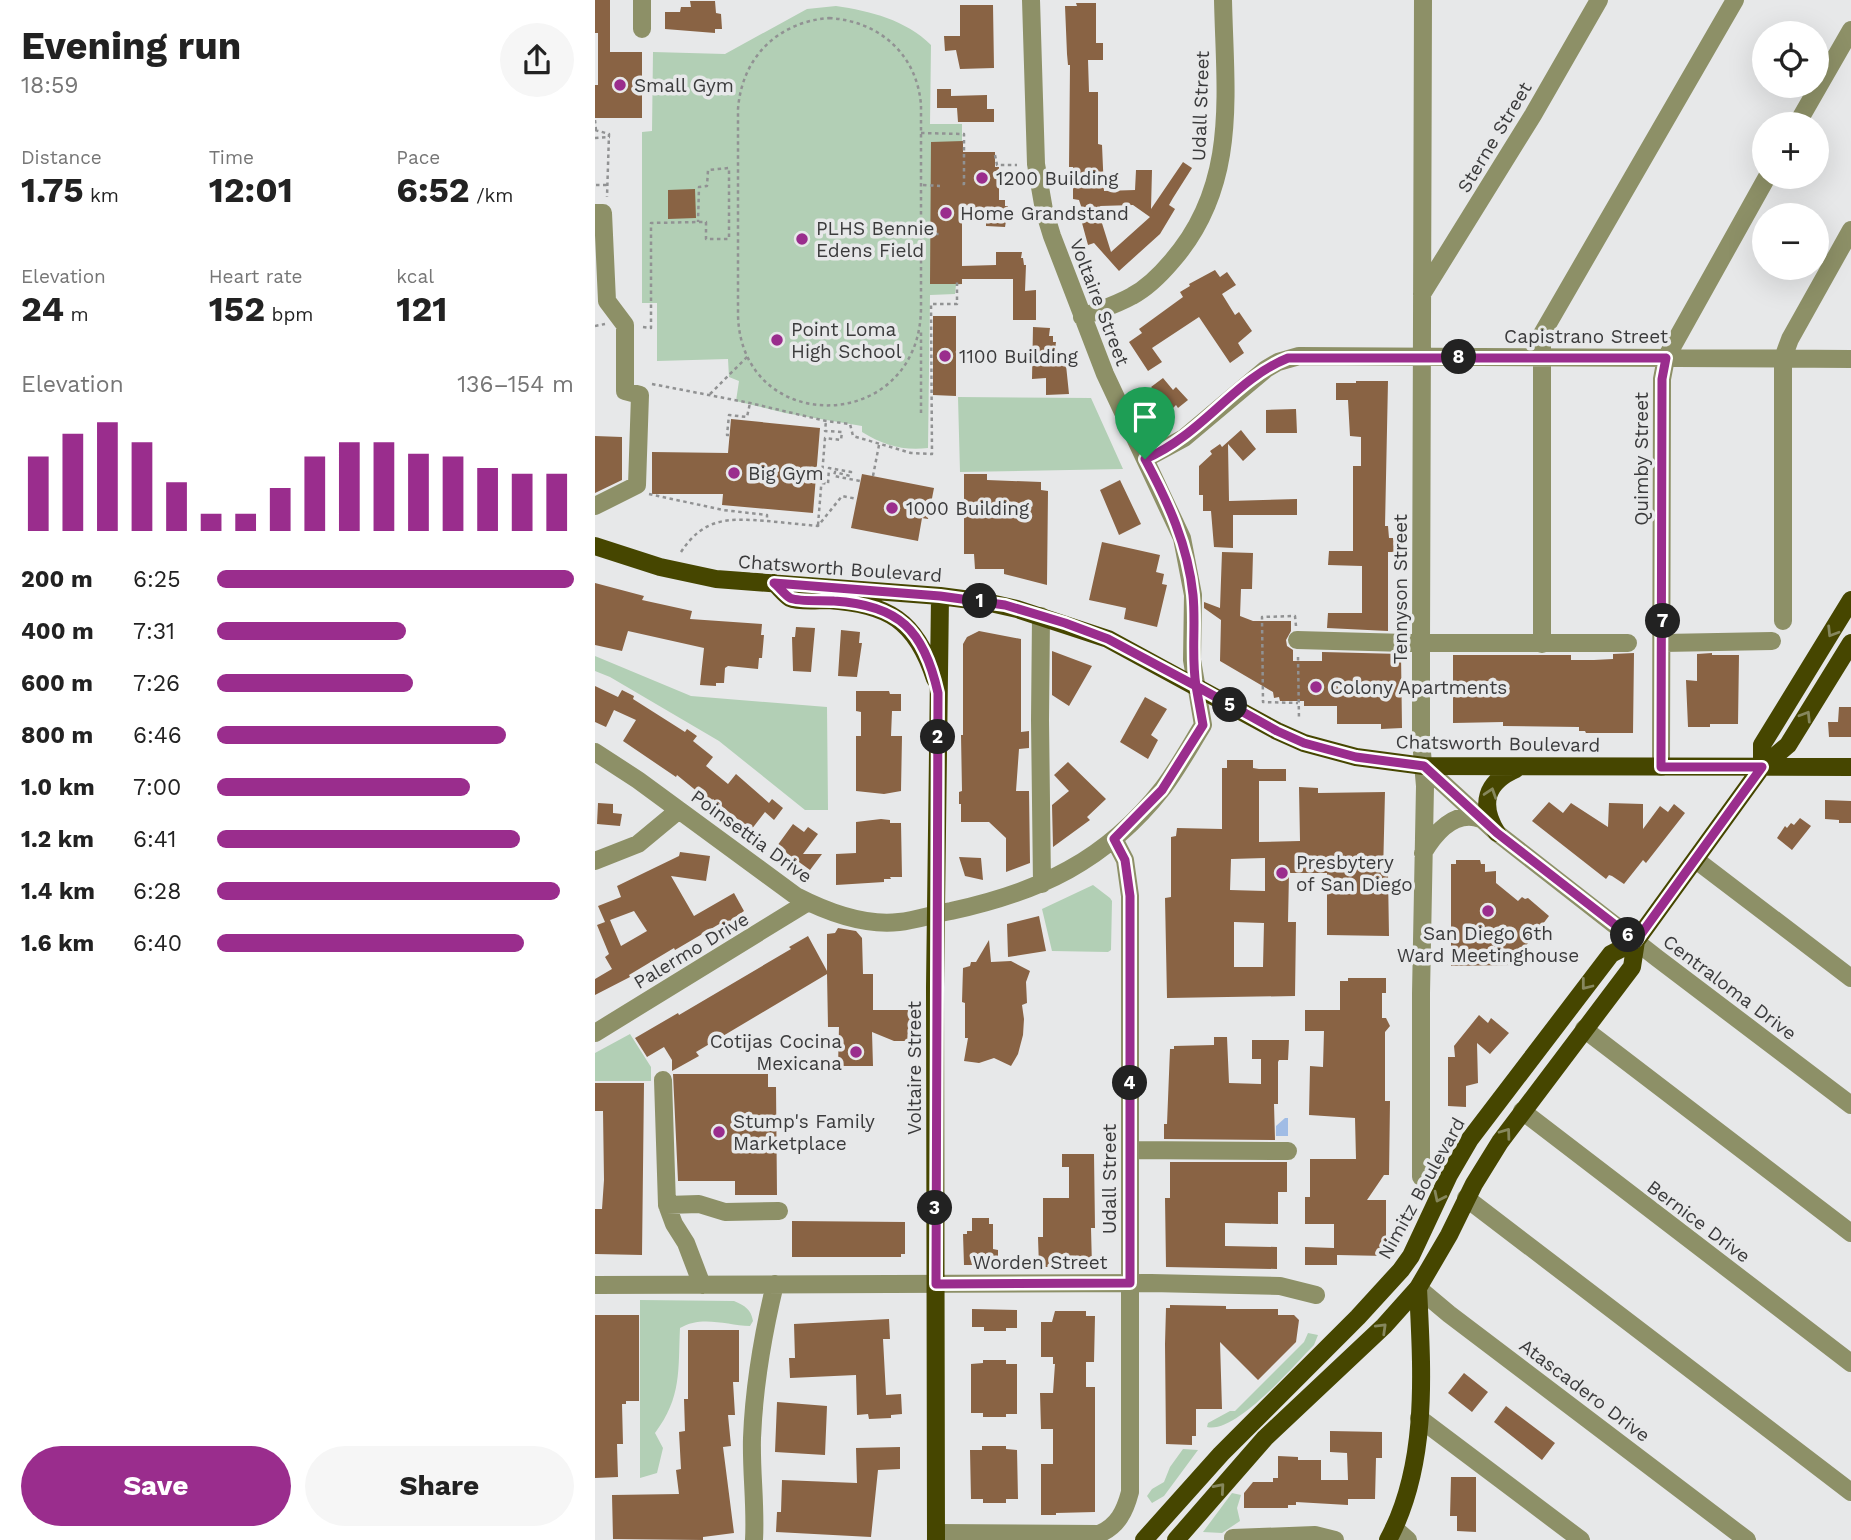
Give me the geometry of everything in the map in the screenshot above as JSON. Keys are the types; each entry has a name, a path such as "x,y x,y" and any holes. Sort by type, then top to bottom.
{"main road":[{"name":"Chatsworth Boulevard","path":"595,546 695,576 940,596 986,602 1041,615 1108,639 1277,731 1304,743 1356,757 1424,766 1851,767"},
{"path":"774,583 791,598 862,603 885,610 898,618 924,650 938,693"},
{"name":"Voltaire Street","path":"936,1537 936,914 940,596"},
{"name":"Nimitz Boulevard","path":"1762,767 1762,745 1851,600"},
{"name":"Nimitz Boulevard","path":"1144,1540 1221,1454 1358,1317 1401,1270 1411,1255 1449,1175 1483,1120 1611,954 1636,941 1762,767 1788,745 1851,643"},
{"path":"1497,833 1488,815 1489,791 1500,777 1520,767"},
{"name":"Nimitz Boulevard","path":"1176,1540 1273,1430 1384,1326 1419,1288 1488,1160 1632,967 1636,941"},
{"name":"Atascadero Drive","path":"1401,1270 1419,1288"},
{"path":"1391,1534 1412,1476 1419,1418 1422,1352 1419,1288"}],"street":[{"path":"642,0 642,29"},
{"name":"Voltaire Street","path":"1031,0 1039,187 1052,236 1082,317 1115,398 1175,520 1186,552 1193,595 1192,660 1196,686"},
{"name":"Udall Street","path":"1082,317 1141,290 1178,254 1206,209 1217,181 1224,135 1223,0"},
{"name":"Tennyson Street","path":"1421,1177 1424,766 1421,741 1423,0"},
{"name":"Sterne Street","path":"1422,294 1599,0"},
{"path":"1542,644 1542,334 1735,0"},
{"path":"1804,112 1851,30"},
{"name":"Quimby Street","path":"1661,767 1662,379 1666,358 1760,189"},
{"path":"595,506 637,485 640,395 625,391 625,325 607,301 599,213"},
{"path":"1783,621 1783,358 1790,339 1851,230"},
{"name":"Capistrano Street","path":"1145,459 1184,438 1255,377 1288,358 1851,359"},
{"path":"1041,615 1039,720 1042,884"},
{"path":"1297,640 1628,643"},
{"path":"1663,643 1772,642"},
{"name":"Poinsettia Drive","path":"595,752 679,810 777,884 808,902 833,912 872,921 897,922 986,904 1042,884 1080,864 1114,839 1162,790 1203,725 1196,686"},
{"name":"Centraloma Drive","path":"1424,766 1497,833 1851,1105"},
{"path":"595,861 638,844 679,810"},
{"path":"1423,853 1433,837 1449,823 1464,817 1481,818"},
{"name":"Udall Street","path":"936,1537 1088,1535 1109,1529 1118,1521 1127,1502 1131,1480 1130,896 1125,860 1114,839"},
{"path":"1696,860 1851,978"},
{"name":"Palermo Drive","path":"595,1033 808,902"},
{"path":"1584,1029 1851,1233"},
{"path":"663,1080 667,1205 674,1224 686,1243 702,1285"},
{"name":"Bernice Drive","path":"1522,1111 1851,1363"},
{"path":"1130,1150 1288,1151"},
{"path":"1466,1198 1851,1492"},
{"path":"667,1205 699,1203 725,1212 779,1211"},
{"name":"Worden Street","path":"595,1285 1130,1283 1280,1286 1316,1295"},
{"path":"754,1540 754,1408 762,1345 775,1284"},
{"name":"Atascadero Drive","path":"1419,1288 1449,1314 1747,1540"},
{"path":"1419,1418 1580,1540"},
{"path":"1391,1534 1408,1540"},
{"path":"1233,1538 1315,1535 1335,1540"}],"path":[{"path":"921,313 915,349 900,373 878,392 853,403 819,406 789,397 767,382 748,356 738,324 738,108 744,77 759,51 781,32 813,19 847,19 869,26 890,40 912,69 921,95 922,133 921,413"},
{"path":"595,120 596,130 609,134 610,138 607,198 599,213"},
{"path":"922,133 964,134 964,184 961,184"},
{"path":"595,138 610,138"},
{"path":"995,155 996,165 1017,164"},
{"path":"625,325 651,328 651,223 706,222 706,239 729,239 729,168 708,170 707,186 699,187 698,222"},
{"path":"596,185 608,185"},
{"path":"921,185 940,186"},
{"path":"921,234 941,234"},
{"path":"625,379 850,424 853,436 911,453 932,454 931,304 957,304 957,282"},
{"path":"921,313 931,313"},
{"path":"709,395 748,356"},
{"path":"730,435 727,435 729,415 747,417 750,403"},
{"path":"818,526 825,438 841,440 842,432 825,431 826,421"},
{"path":"873,476 880,444"},
{"path":"821,483 828,484 829,468 851,472 851,476 835,472 834,477 860,481"},
{"path":"637,472 649,471 649,496 767,515 767,521"},
{"path":"818,526 842,496 857,499"},
{"path":"681,552 699,530 733,518 818,526"},
{"path":"1298,703 1263,702 1262,617 1295,616 1299,720"}],"green space":[{"name":"PLHS Bennie Edens Field","path":"836,6 887,18 910,29 931,45 930,124 962,124 962,284 956,285 955,294 930,295 928,448 893,446 862,432 862,426 785,413 736,401 739,381 729,377 728,359 657,361 657,303 642,303 642,132 652,131 653,52 725,54 807,9"},
{"path":"958,397 1091,398 1123,469 960,472"},
{"path":"595,656 691,696 827,707 828,810 805,810 719,741 610,677 595,671"},
{"path":"1093,885 1112,901 1111,950 1052,951 1042,909"},
{"path":"630,1034 651,1067 651,1081 595,1081 595,1053"},
{"path":"640,1300 734,1301 747,1308 753,1321 750,1326 705,1321 680,1328 677,1383 670,1407 655,1433 663,1448 657,1473 640,1478"},
{"path":"1308,1333 1318,1335 1314,1345 1279,1382 1233,1420 1219,1426 1207,1427 1208,1423 1235,1411 1304,1342"},
{"path":"1183,1449 1198,1450 1164,1496 1152,1503 1147,1496 1152,1489 1164,1482 1170,1467"},
{"path":"1232,1493 1241,1495 1237,1508 1240,1521 1222,1533 1203,1532"}],"water":[{"path":"1288,1118 1288,1136 1276,1136 1276,1126"}],"building":[{"name":"Small Gym","path":"595,0 610,0 610,52 642,52 642,118 595,118 598,33 595,33"},
{"path":"690,1 715,1 716,13 721,14 722,29 715,29 715,33 665,29 665,12 680,12 681,7 691,7"},
{"path":"1076,3 1096,3 1096,43 1103,43 1103,60 1088,60 1089,92 1098,92 1098,144 1102,145 1104,191 1135,190 1136,170 1152,170 1151,209 1183,162 1192,168 1169,205 1175,209 1160,234 1119,271 1094,243 1088,245 1082,223 1086,221 1079,200 1073,199 1073,167 1069,167 1070,65 1065,6 1077,6","holes":["1133,205 1150,217 1111,252 1101,220 1104,219 1100,206"]},
{"path":"960,5 993,5 994,68 960,69 956,50 945,51 944,36 960,36"},
{"path":"937,89 951,89 951,96 987,95 987,109 994,109 994,122 958,122 957,108 937,108"},
{"path":"963,141 963,152 995,152 995,167 999,167 999,200 1005,200 1005,206 1008,206 1008,221 1005,227 986,226 986,217 962,217 962,266 996,265 996,252 1022,252 1021,258 1026,265 1025,291 1036,290 1036,320 1013,320 1013,279 962,279 962,284 930,284 931,142"},
{"path":"695,189 696,218 668,219 668,190"},
{"path":"1215,270 1220,277 1227,272 1236,285 1222,294 1235,315 1239,312 1252,331 1238,343 1244,353 1230,363 1199,317 1152,348 1162,362 1148,371 1129,342 1142,333 1139,329 1183,297 1180,292 1190,286 1189,284"},
{"name":"1100 Building","path":"933,316 956,316 956,396 933,395"},
{"path":"1033,327 1050,328 1049,336 1053,336 1053,342 1056,342 1053,365 1066,365 1069,394 1046,395 1046,378 1032,379"},
{"path":"1163,378 1173,390 1176,387 1188,400 1178,408 1176,405 1171,410 1155,396 1157,394 1151,387"},
{"path":"1388,381 1385,526 1388,526 1389,538 1393,538 1394,552 1388,552 1388,631 1327,628 1328,613 1362,613 1362,566 1328,565 1329,551 1353,551 1353,466 1361,466 1361,437 1350,436 1348,400 1336,400 1336,383"},
{"path":"1296,409 1297,433 1266,433 1266,410"},
{"name":"Big Gym","path":"731,419 820,428 813,513 722,505 723,494 652,494 652,452 728,453"},
{"path":"1241,430 1256,449 1243,461 1228,444 1229,501 1297,499 1297,515 1233,515 1233,548 1214,547 1211,511 1203,511 1203,495 1199,495 1199,466 1212,454 1210,451 1220,444 1222,447"},
{"path":"595,436 622,437 622,480 595,493"},
{"name":"1000 Building","path":"862,474 934,488 928,519 922,518 918,541 851,528"},
{"path":"964,474 987,474 987,480 1041,482 1041,490 1048,491 1047,585 1004,574 1004,569 975,569 974,554 964,554"},
{"path":"1120,480 1141,524 1119,535 1100,490"},
{"path":"1102,542 1160,555 1156,572 1164,574 1162,584 1167,585 1157,627 1124,619 1126,608 1089,600"},
{"path":"1222,552 1253,553 1252,589 1241,589 1240,616 1253,621 1291,621 1291,631 1286,640 1287,646 1293,650 1293,661 1322,661 1322,652 1401,654 1402,728 1381,729 1381,724 1337,724 1337,706 1304,706 1304,701 1280,701 1279,697 1274,698 1273,692 1220,661 1221,620 1204,608 1204,602 1220,608"},
{"path":"595,583 644,596 642,600 692,611 690,619 762,624 762,658 759,658 758,669 728,666 725,668 724,683 716,683 716,686 700,685 704,648 628,631 622,651 595,645"},
{"path":"796,627 815,628 811,672 793,671 792,637 795,637"},
{"path":"841,630 860,632 859,643 862,643 857,677 838,676"},
{"path":"979,631 1021,639 1021,732 1029,731 1029,748 1019,749 1016,791 1029,791 1030,863 1006,872 1006,838 989,822 961,822 959,792 962,791 963,644 967,637"},
{"path":"1052,651 1092,666 1069,706 1052,695"},
{"path":"1634,653 1633,733 1586,733 1579,731 1579,727 1503,726 1503,722 1453,723 1453,655 1571,655 1571,660 1594,660 1613,659 1613,654"},
{"path":"1697,654 1739,655 1738,724 1688,727 1686,680 1697,681"},
{"path":"595,686 618,697 622,690 685,732 687,729 697,736 693,741 713,757 706,766 728,784 736,774 769,803 772,799 783,808 774,820 765,812 751,830 713,799 710,802 677,775 676,777 623,741 636,720 614,710 606,727 595,722"},
{"path":"856,691 889,691 890,694 901,694 901,711 892,711 891,736 902,736 901,791 884,794 856,791 856,736 861,736 861,712 856,711"},
{"path":"1145,697 1167,709 1151,735 1158,740 1148,759 1120,742"},
{"path":"1839,707 1851,707 1851,737 1829,737 1828,722 1838,722"},
{"path":"1227,760 1253,760 1253,768 1286,769 1286,781 1259,781 1259,842 1300,841 1299,787 1318,788 1318,793 1385,792 1383,874 1388,874 1389,936 1327,935 1327,873 1289,873 1288,922 1296,922 1295,996 1167,998 1165,898 1171,897 1171,837 1176,836 1177,828 1222,829 1222,768 1227,768","holes":["1265,858 1265,891 1230,890 1231,859","1234,922 1264,923 1263,967 1234,967"]},
{"path":"1068,762 1106,799 1087,817 1090,820 1053,847 1052,805 1069,791 1054,775"},
{"path":"1825,800 1851,801 1851,823 1825,819"},
{"path":"1549,802 1563,813 1571,803 1608,827 1609,803 1643,804 1643,829 1660,806 1668,812 1674,804 1685,813 1646,863 1643,860 1624,884 1609,875 1606,879 1532,821"},
{"path":"598,803 613,804 613,813 622,814 620,826 597,824"},
{"path":"1800,818 1811,826 1792,850 1777,838 1785,826 1787,828 1791,823 1794,825"},
{"path":"890,820 890,823 901,823 902,877 890,877 891,879 884,879 884,882 836,885 836,854 856,853 856,822"},
{"path":"793,824 804,832 808,827 818,834 803,854 822,854 810,870 777,846"},
{"path":"680,852 710,856 706,881 671,876 694,916 734,893 744,911 723,926 721,923 675,950 674,948 629,975 630,977 595,995 595,979 612,969 605,957 609,954 597,925 605,922 598,906 621,897 617,886 679,856","holes":["634,911 647,931 621,946 610,920"]},
{"path":"959,857 981,858 983,880 965,876"},
{"path":"1456,860 1480,860 1481,864 1485,864 1485,872 1496,871 1496,883 1518,901 1522,897 1528,898 1549,916 1511,965 1451,966 1451,864 1456,864"},
{"path":"1039,916 1046,951 1008,957 1007,924"},
{"path":"838,928 856,931 862,938 863,974 873,974 873,1010 914,1010 914,1041 894,1041 872,1032 873,1066 838,1066 839,1027 828,1027 827,974 696,1052 699,1056 672,1071 672,1060 664,1047 647,1057 635,1038 791,949 789,947 808,936 827,971 827,934 835,933"},
{"path":"989,940 991,962 1011,961 1030,971 1026,982 1027,1003 1022,1005 1023,1035 1018,1054 1011,1066 994,1058 979,1063 964,1061 968,1038 965,1038 965,1003 962,1002 963,968 976,962"},
{"path":"1348,978 1386,978 1386,993 1382,993 1382,1018 1386,1018 1390,1026 1385,1032 1385,1101 1390,1101 1389,1175 1384,1175 1367,1200 1386,1200 1386,1256 1337,1255 1337,1265 1305,1265 1305,1247 1334,1248 1334,1224 1305,1224 1305,1197 1310,1197 1310,1159 1356,1159 1355,1118 1309,1115 1310,1066 1323,1067 1324,1031 1305,1031 1305,1010 1340,1010 1340,981 1348,981"},
{"path":"1479,1015 1488,1023 1491,1018 1509,1033 1490,1054 1477,1043 1478,1083 1466,1086 1466,1107 1448,1106 1448,1057 1455,1057 1454,1046"},
{"path":"1214,1037 1227,1037 1229,1083 1261,1084 1261,1059 1252,1059 1252,1040 1289,1040 1288,1060 1278,1062 1278,1104 1274,1104 1275,1140 1164,1139 1170,1049 1174,1049 1174,1046 1214,1045"},
{"path":"673,1074 768,1074 768,1087 776,1087 777,1195 735,1195 735,1181 678,1181"},
{"path":"595,1083 644,1083 642,1255 595,1254 595,1209 602,1209 604,1180 603,1111 595,1111"},
{"path":"1062,1154 1094,1154 1095,1228 1091,1228 1092,1267 1039,1267 1038,1237 1043,1237 1043,1198 1069,1198 1069,1167 1062,1167"},
{"path":"1170,1162 1287,1162 1287,1192 1278,1192 1278,1224 1225,1223 1225,1246 1277,1247 1277,1269 1166,1267 1165,1198 1170,1198"},
{"path":"972,1218 989,1218 989,1224 993,1224 993,1249 998,1250 998,1265 964,1265 963,1234 972,1231"},
{"path":"792,1221 905,1222 905,1254 901,1254 901,1257 792,1257"},
{"path":"1170,1305 1278,1309 1278,1315 1294,1315 1299,1320 1296,1342 1258,1380 1220,1342 1222,1409 1196,1409 1196,1436 1192,1436 1192,1445 1166,1444 1166,1308 1170,1308"},
{"path":"972,1309 1017,1310 1017,1328 984,1331 984,1327 972,1327"},
{"path":"1055,1311 1086,1311 1086,1316 1095,1316 1094,1362 1086,1362 1086,1387 1095,1387 1095,1512 1041,1515 1041,1464 1053,1464 1053,1429 1041,1429 1040,1393 1053,1393 1055,1364 1053,1357 1041,1357 1041,1322 1052,1322"},
{"path":"595,1315 639,1315 639,1401 626,1401 626,1404 622,1404 623,1444 617,1444 618,1477 595,1478"},
{"path":"889,1319 890,1339 883,1339 886,1395 901,1394 902,1414 891,1415 891,1418 869,1419 868,1414 857,1415 856,1375 790,1378 789,1358 795,1358 794,1324"},
{"path":"688,1330 739,1330 739,1382 733,1382 735,1415 728,1415 731,1446 723,1447 734,1533 703,1537 703,1540 613,1539 612,1495 679,1494 676,1470 681,1469 679,1432 685,1431 684,1399 688,1399"},
{"path":"983,1360 1006,1360 1006,1364 1017,1364 1017,1414 983,1417 983,1413 971,1413 971,1364 983,1363"},
{"path":"1464,1373 1488,1392 1472,1412 1448,1393"},
{"path":"777,1402 827,1406 825,1455 775,1452"},
{"path":"1506,1406 1555,1443 1542,1460 1494,1422"},
{"path":"1330,1431 1382,1432 1382,1458 1376,1458 1375,1499 1348,1499 1348,1505 1296,1502 1296,1505 1288,1505 1288,1508 1244,1508 1244,1493 1253,1482 1273,1482 1273,1478 1278,1478 1278,1456 1298,1457 1298,1460 1321,1460 1321,1480 1348,1480 1347,1453 1330,1452"},
{"path":"982,1446 1006,1446 1006,1449 1017,1450 1018,1499 1006,1499 1006,1503 983,1503 983,1499 971,1499 970,1450 982,1450"},
{"path":"900,1447 900,1469 878,1470 871,1537 776,1532 777,1512 781,1512 782,1480 857,1483 856,1448"},
{"path":"1451,1477 1476,1477 1476,1532 1457,1531 1457,1516 1450,1516"}],"place":[{"name":"Small Gym","path":"620,85"},
{"name":"1200 Building","path":"982,178"},
{"name":"Home Grandstand","path":"946,213"},
{"name":"PLHS Bennie Edens Field","path":"802,239"},
{"name":"Point Loma High School","path":"777,340"},
{"name":"1100 Building","path":"945,356"},
{"name":"Big Gym","path":"734,473"},
{"name":"1000 Building","path":"892,508"},
{"name":"Colony Apartments","path":"1316,687"},
{"name":"Presbytery of San Diego","path":"1282,873"},
{"name":"San Diego 6th Ward Meetinghouse","path":"1488,911"},
{"name":"Cotijas Cocina Mexicana","path":"856,1052"},
{"name":"Stump's Family Marketplace","path":"719,1132"}],"route":[{"path":"1145,459 1175,520 1186,552 1193,595 1192,660 1196,686 1108,639 1005,605 940,596 774,583 791,598 862,603 885,610 898,618 918,639 924,650 938,693 936,1284 1130,1283 1130,896 1125,860 1114,839 1162,790 1203,725 1196,686 1304,743 1356,757 1424,766 1497,833 1636,941 1762,767 1661,767 1662,379 1666,358 1288,358 1255,377 1184,438 1145,459"}]}
